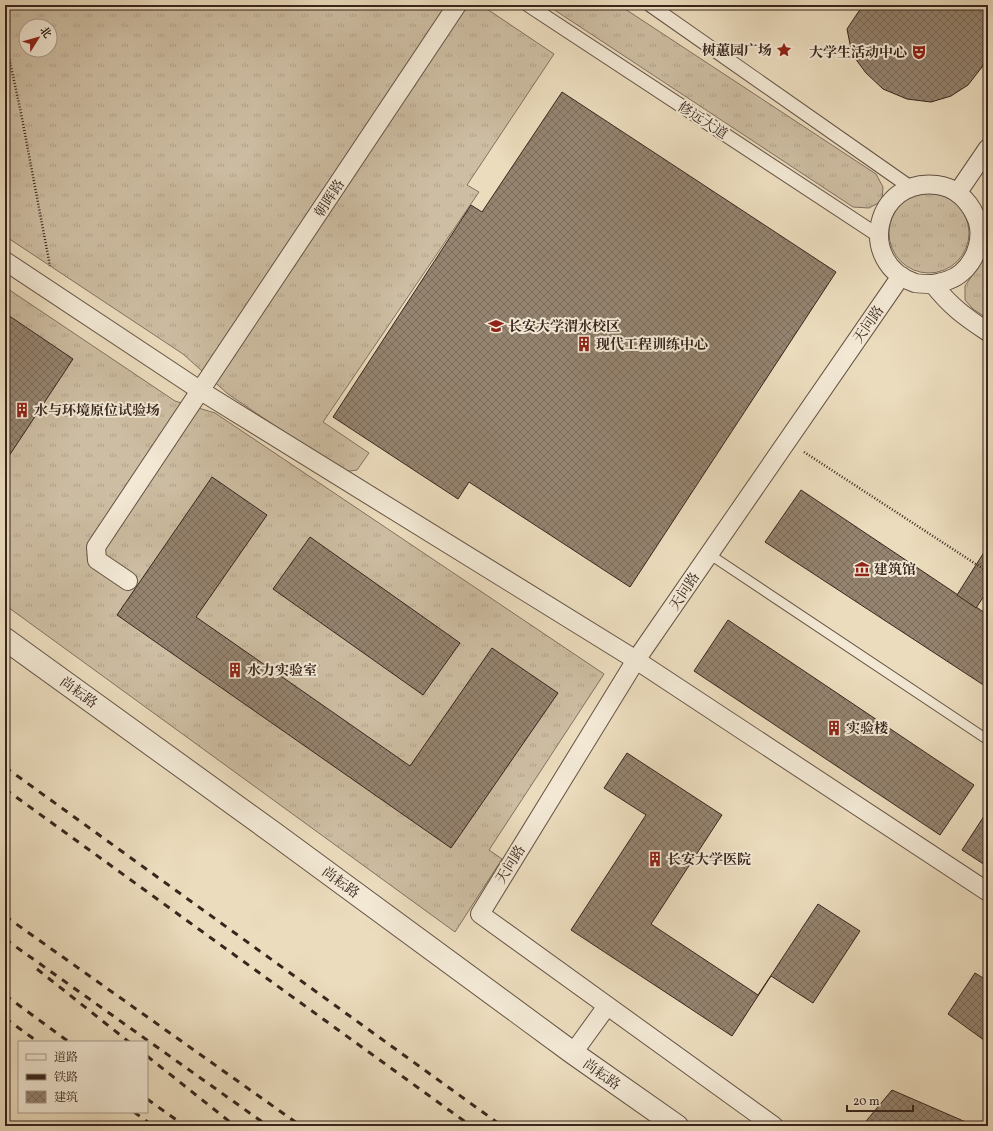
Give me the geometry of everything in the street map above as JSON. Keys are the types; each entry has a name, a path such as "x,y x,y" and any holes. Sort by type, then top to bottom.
{"street":[{"name":"朝晖路","path":"128,581 97,560 96,547 457,5"},
{"name":"修远大道","path":"528,5 879,236"},
{"path":"650,5 910,187"},
{"path":"958,192 988,148"},
{"path":"926,183 942,185 958,192 983,220 978,248 971,262 961,273 948,281 933,284 916,283 901,276 889,265 882,251 879,236 880,221 886,207 896,195 910,187 926,183"},
{"path":"5,261 201,391 636,660 988,892"},
{"name":"天问路","path":"607,1006 480,914 636,660 901,276"},
{"path":"933,284 945,300 960,313 988,332"},
{"name":"尚耘路","path":"5,639 269,829 572,1053 677,1126"},
{"path":"572,1053 607,1006 774,1126"}],"lane":[{"path":"709,554 988,740"}],"path":[{"path":"5,7 16,5"},
{"path":"5,39 21,113 51,272 43,286"},
{"path":"787,441 988,572"}],"green space":[{"path":"5,5 481,5 554,54 467,185 479,192 323,422 369,453 357,470 343,472 228,394 183,354 5,236"},
{"path":"547,5 619,5 876,174 883,187 882,201 869,208 853,207"},
{"path":"929,193 944,196 957,205 966,218 969,233 966,248 957,261 944,270 929,273 914,270 901,261 892,248 889,233 892,218 901,205 914,196"},
{"path":"988,252 988,319 973,309 965,300 965,286"},
{"path":"5,287 175,401 215,413 604,674 489,850 502,859 455,932 5,605"}],"building":[{"name":"大学生活动中心","path":"863,5 988,5 988,50 982,67 968,85 951,96 931,102 907,99 883,89 866,73 852,54 847,29"},
{"name":"现代工程训练中心","path":"562,92 836,272 630,587 469,482 458,499 333,417 471,205 482,212"},
{"name":"水与环境原位试验场","path":"5,313 73,359 5,462"},
{"name":"水力实验室","path":"212,477 267,515 196,617 410,766 492,648 558,693 451,848 117,615"},
{"name":"建筑馆","path":"801,490 988,615 988,688 765,542"},
{"path":"310,537 460,643 423,695 273,589"},
{"path":"988,546 988,590 976,608 957,595"},
{"name":"实验楼","path":"728,620 974,785 940,835 694,671"},
{"name":"长安大学医院","path":"627,753 722,815 651,924 758,995 818,904 860,931 813,1003 771,976 732,1036 571,930 646,815 604,788"},
{"path":"988,810 988,867 962,850"},
{"path":"975,973 988,981 988,1043 948,1014"},
{"path":"892,1090 975,1126 862,1126"}],"railway":[{"path":"5,767 502,1126"},
{"path":"5,789 471,1126"},
{"path":"5,916 301,1126"},
{"path":"5,939 268,1126"},
{"path":"37,969 128,1041"},
{"path":"5,995 68,1041"},
{"path":"5,1018 37,1041"},
{"path":"148,1057 235,1126"},
{"path":"148,1100 185,1126"},
{"path":"135,1113 153,1126"}],"place":[{"name":"树蕙园广场","path":"784,50"},
{"name":"大学生活动中心","path":"919,52"},
{"name":"长安大学渭水校区","path":"496,326"},
{"name":"现代工程训练中心","path":"584,344"},
{"name":"水与环境原位试验场","path":"22,410"},
{"name":"建筑馆","path":"862,569"},
{"name":"水力实验室","path":"235,670"},
{"name":"实验楼","path":"834,728"},
{"name":"长安大学医院","path":"655,859"}]}
